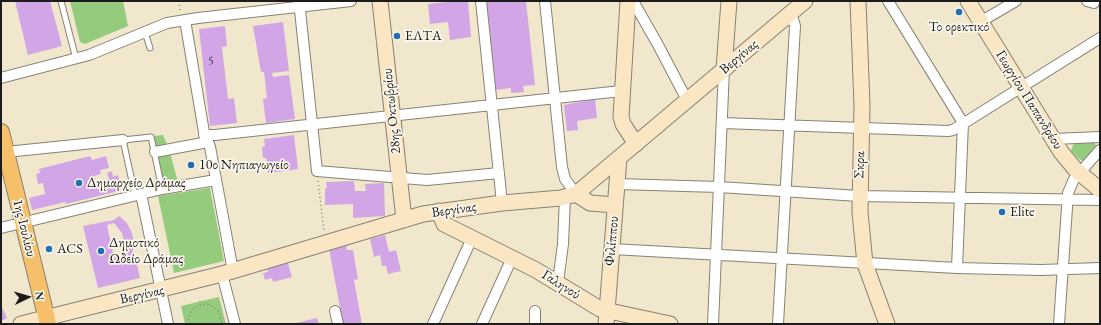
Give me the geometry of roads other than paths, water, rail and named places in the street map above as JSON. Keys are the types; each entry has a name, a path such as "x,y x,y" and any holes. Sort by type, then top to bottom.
{"main road":[{"name":"28ης Οκτωβρίου","path":"380,1 404,220"},
{"path":"628,1 621,91 621,122 636,144"},
{"path":"724,69 729,1"},
{"name":"Βεργίνας","path":"21,324 47,320 228,273 404,220 439,211 570,196 636,144 805,1"},
{"name":"Σκρα","path":"859,1 862,127 859,196 865,264 887,324"},
{"name":"Γεωργίου Παπανδρέου","path":"968,1 1068,161 1100,190"},
{"name":"1ης Ιουλίου","path":"1,132 47,320"},
{"name":"Φιλίππου","path":"606,318 619,158"},
{"path":"570,196 590,203 616,205"},
{"path":"457,231 458,221 471,207"},
{"name":"Γαληνού","path":"439,211 444,224 558,282 606,318 670,324"}],"street":[{"path":"1,78 76,59 167,23 299,4 351,1"},
{"path":"481,1 502,203"},
{"path":"546,1 563,173 570,196 558,282"},
{"path":"633,1 687,100"},
{"path":"888,1 963,123 957,268"},
{"path":"980,22 1016,1"},
{"path":"299,4 317,171 400,179 434,180 499,173"},
{"path":"778,324 795,26 791,13"},
{"path":"185,20 206,138 216,180 235,324"},
{"path":"722,124 862,127 948,131 1021,88 1100,38"},
{"path":"713,324 724,69"},
{"path":"154,152 206,138 492,104 621,91"},
{"path":"1053,139 1100,137"},
{"path":"6,152 122,140"},
{"path":"1059,324 1066,200 1072,183 1100,150"},
{"path":"1,228 162,189 216,180"},
{"path":"617,184 719,187 859,196 1100,200"},
{"path":"138,195 168,324"},
{"path":"433,324 472,238"},
{"path":"612,250 957,268 1062,270 1100,268"},
{"path":"482,324 512,258"},
{"path":"335,311 338,324"},
{"path":"535,311 535,324"}],"lane":[{"path":"61,1 76,59"},
{"path":"146,32 150,48"},
{"path":"138,195 122,140 151,136 162,189"}],"place":[{"name":"Το ορεκτικό","path":"959,12"},
{"name":"ΕΛΤΑ","path":"397,36"},
{"name":"10ο Νηπιαγωγείο","path":"191,165"},
{"name":"Δημαρχείο Δράμας","path":"79,183"},
{"name":"Elite","path":"1002,212"},
{"name":"ACS","path":"49,249"},
{"name":"Δημοτικό Ωδείο Δράμας","path":"101,251"}]}
